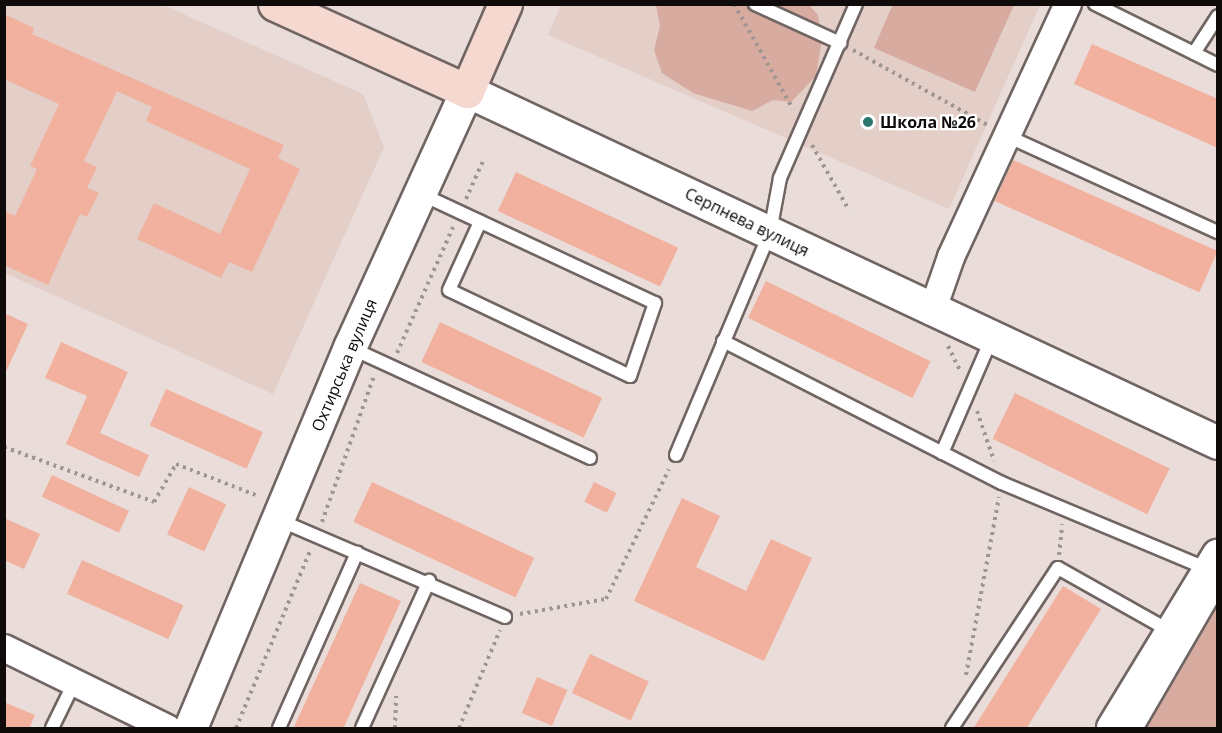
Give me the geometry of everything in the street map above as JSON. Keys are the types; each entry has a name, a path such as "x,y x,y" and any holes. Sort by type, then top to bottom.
{"main road":[{"name":"Серпнева вулиця","path":"275,4 467,91"},
{"name":"Охтирська вулиця","path":"467,91 505,4"}],"street":[{"path":"932,312 1007,136 1068,4"},
{"name":"Охтирська вулиця","path":"191,729 350,348 467,91"},
{"name":"Серпнева вулиця","path":"467,91 770,232 991,340 1218,443"},
{"path":"1113,729 1171,632 1215,567"},
{"path":"4,648 167,729"}],"lane":[{"path":"755,4 840,43"},
{"path":"676,455 770,232 780,178 856,4"},
{"path":"1095,4 1218,65"},
{"path":"1194,53 1218,16"},
{"path":"1007,136 1218,232"},
{"path":"421,194 655,303 630,376 449,290 480,222"},
{"path":"942,453 991,340"},
{"path":"723,341 1002,483 1215,567 1137,729"},
{"path":"350,348 590,458"},
{"path":"279,520 429,581 505,617"},
{"path":"279,729 357,553"},
{"path":"955,723 1058,568 1171,632"},
{"path":"362,729 429,581"},
{"path":"52,729 74,683"}],"path":[{"path":"840,43 1007,136"},
{"path":"391,367 483,161"},
{"path":"4,447 154,502 176,464 258,496"},
{"path":"459,729 505,617 606,599 676,455"},
{"path":"955,723 1002,483"},
{"path":"1058,568 1064,507"}],"shaded area":[{"path":"893,4 1014,5 975,92 874,48"},
{"path":"5,5 163,5 363,94 384,147 273,394 5,273"},
{"name":"Школа №26","path":"561,5 1040,5 949,209 548,35"},
{"path":"656,5 809,5 818,15 822,39 816,76 791,102 773,100 752,111 693,93 662,73 654,50 660,26"},
{"path":"1217,608 1217,728 1147,728"}],"building":[{"path":"4,14 34,28 32,34 284,145 278,158 300,169 252,272 229,262 221,278 137,239 154,203 220,234 250,169 146,121 152,107 117,91 84,161 97,167 87,188 99,193 87,217 80,214 48,285 4,265 4,211 15,216 37,169 30,166 59,104 4,79"},
{"path":"1092,44 1218,99 1218,148 1074,84"},
{"path":"1013,160 1218,251 1199,292 995,201"},
{"path":"516,172 678,248 660,287 498,211"},
{"path":"766,281 930,361 913,398 748,318"},
{"path":"4,313 28,324 4,376"},
{"path":"440,322 602,398 584,438 421,362"},
{"path":"61,342 128,372 100,433 149,455 139,477 66,444 87,396 45,378"},
{"path":"166,389 263,432 247,469 150,426"},
{"path":"1015,393 1170,468 1147,514 993,439"},
{"path":"52,475 129,511 119,533 42,497"},
{"path":"372,482 534,558 516,598 353,522"},
{"path":"594,482 616,493 607,513 584,502"},
{"path":"189,487 226,504 204,551 167,534"},
{"path":"682,498 720,516 696,567 746,591 771,539 812,558 764,661 634,601"},
{"path":"4,518 40,534 24,569 4,560"},
{"path":"82,560 183,605 168,639 67,594"},
{"path":"360,583 401,601 343,729 293,729"},
{"path":"1063,586 1101,609 1026,729 973,729"},
{"path":"590,654 649,681 631,720 572,693"},
{"path":"537,677 567,690 552,726 522,713"},
{"path":"4,702 35,715 29,729 4,729"}],"place":[{"name":"Школа №26","path":"868,122"}]}
